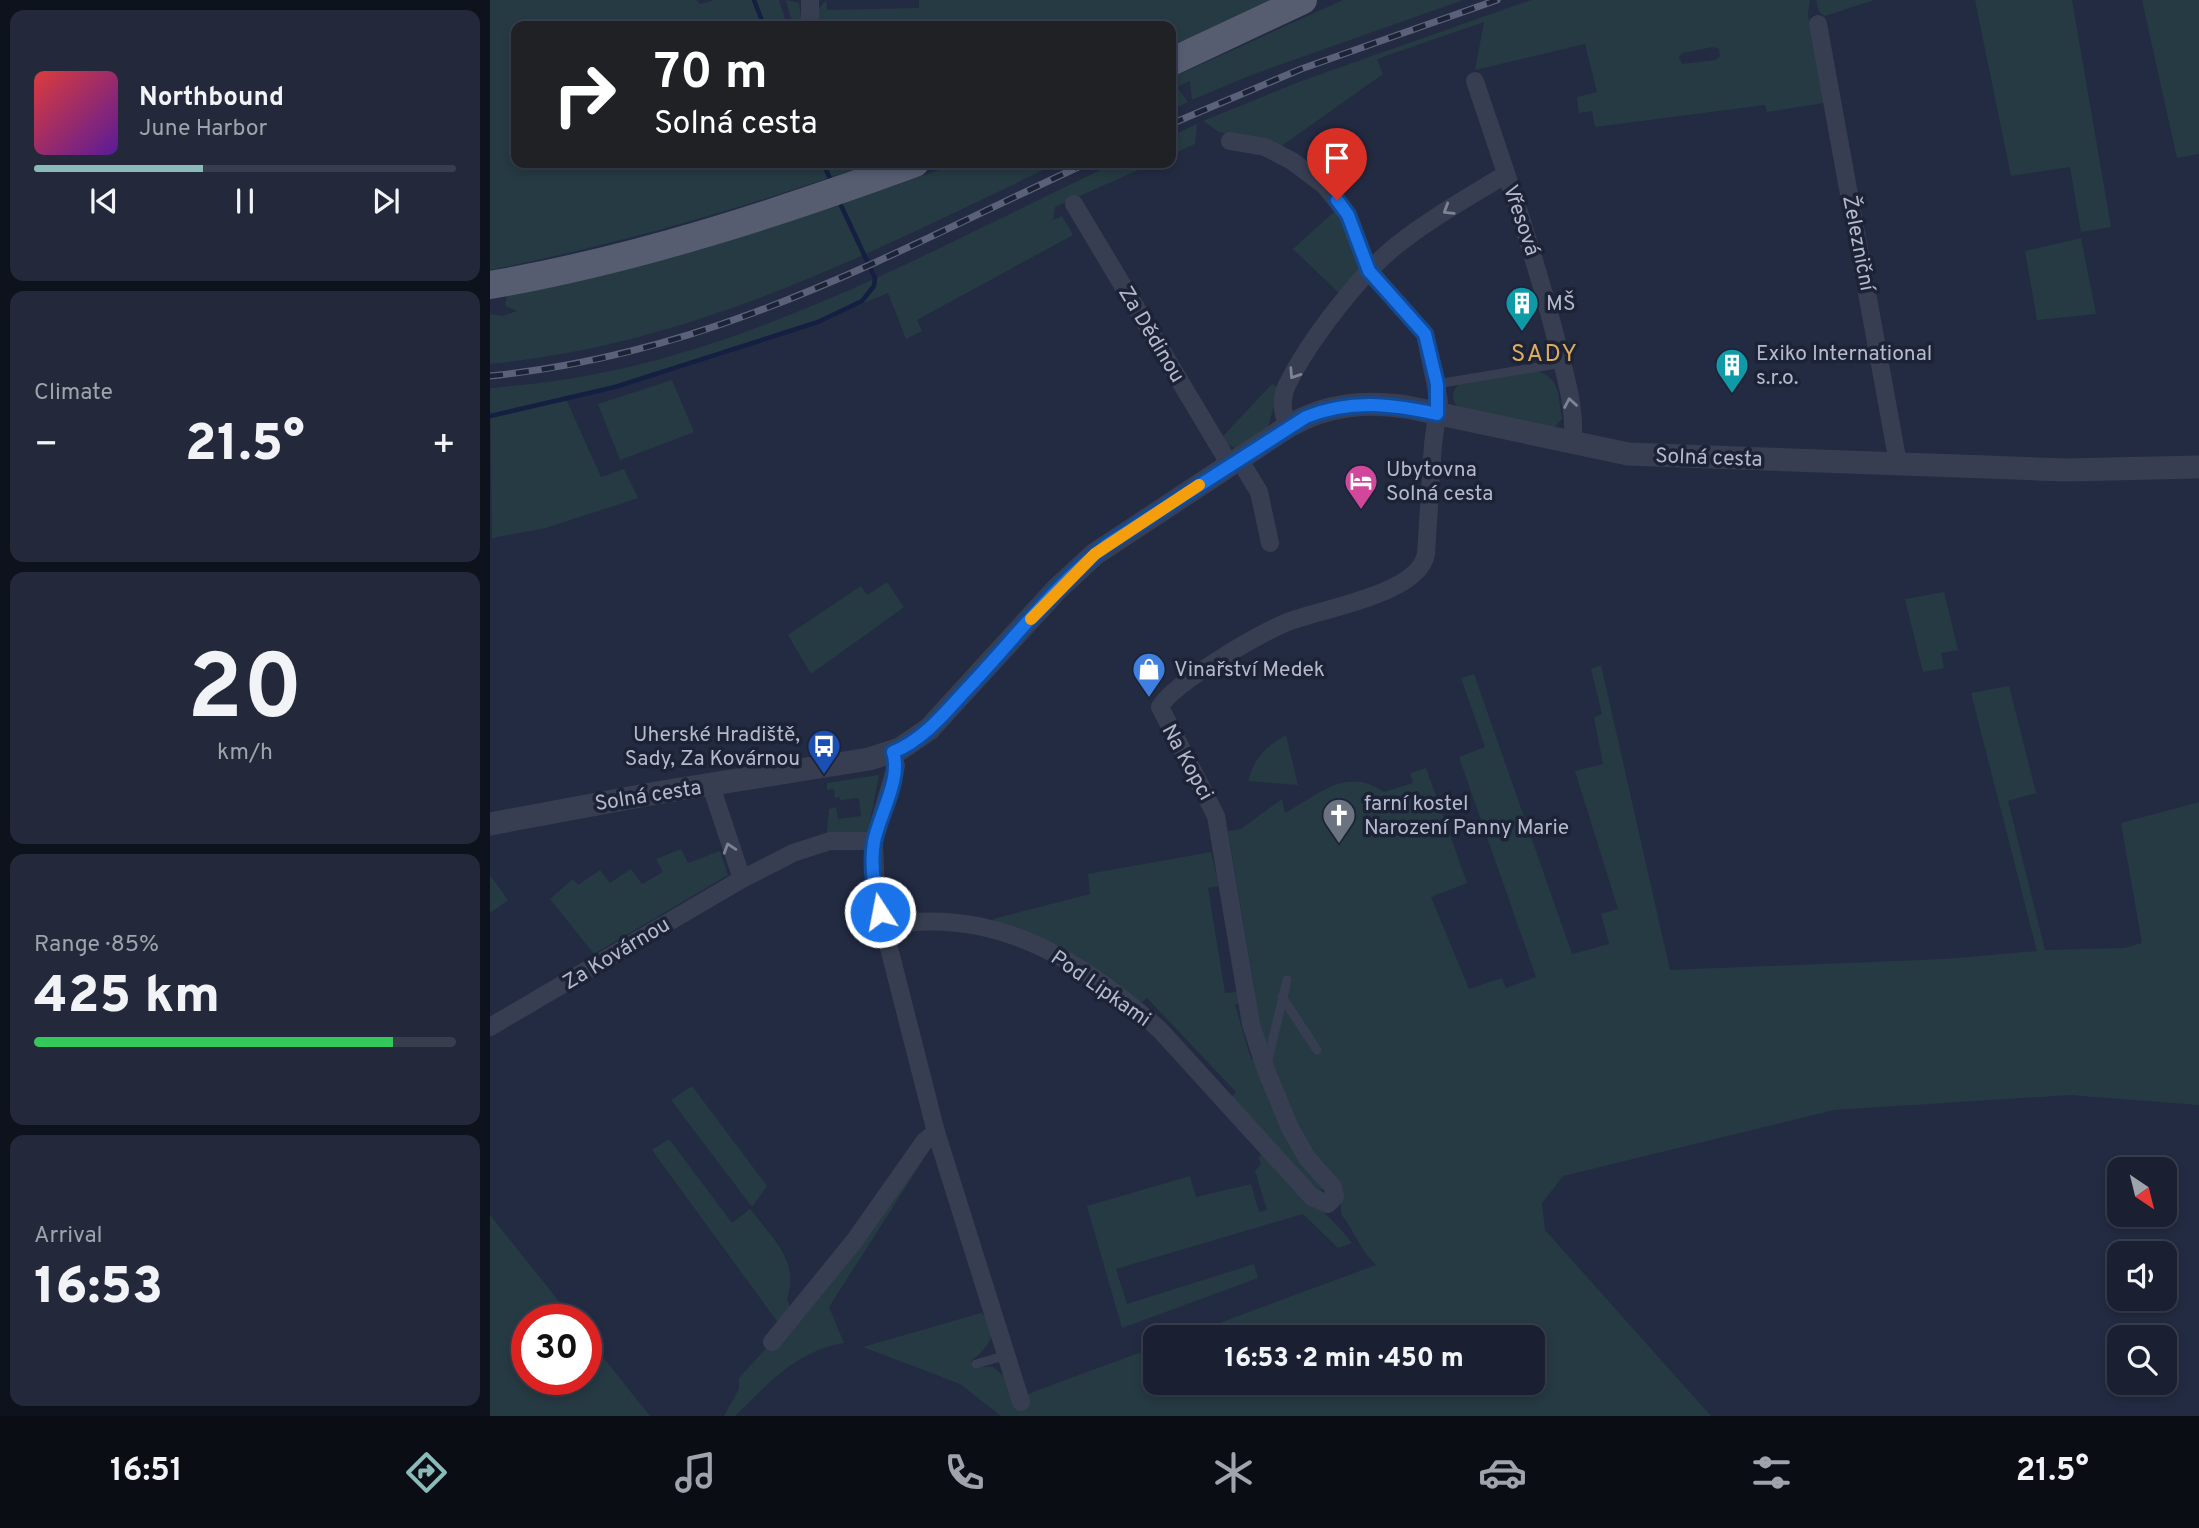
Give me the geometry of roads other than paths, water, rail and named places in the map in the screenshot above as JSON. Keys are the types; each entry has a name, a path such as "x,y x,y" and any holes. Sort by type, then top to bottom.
{"main road":[{"path":"1176,60 1303,0"},
{"path":"490,285 639,251 900,168"}],"street":[{"path":"810,0 810,21"},
{"name":"Železniční","path":"1818,24 1898,463"},
{"name":"Vřesová","path":"1475,81 1536,262 1562,363 1575,430 1572,444"},
{"path":"1230,141 1265,147 1292,160 1324,185 1348,215 1369,271 1425,334 1437,384 1437,414"},
{"path":"1289,426 1283,408 1287,385 1325,328 1369,271 1426,223 1506,174"},
{"name":"Za Dědinou","path":"1074,204 1235,462"},
{"name":"Solná cesta","path":"490,824 893,752 914,740 946,712 1082,565 1108,544 1289,426 1317,412 1363,404 1391,405 1628,454 2065,470 2199,467"},
{"name":"Na Kopci","path":"1330,1203 1335,1197 1335,1190 1302,1150 1266,1070 1251,1024 1216,816 1160,707 1199,673 1285,623 1376,595 1419,571 1426,554 1437,414"},
{"path":"1235,462 1259,492 1270,543"},
{"path":"893,752 895,766 874,841 873,880 936,1132 1021,1402"},
{"path":"711,786 742,879"},
{"name":"Za Kovárnou","path":"490,1027 742,879 818,843 874,841"},
{"name":"Pod Lipkami","path":"884,926 935,920 981,925 1037,944 1079,968 1132,1005 1160,1030 1312,1197 1322,1204 1330,1203"},
{"path":"772,1342 855,1240 924,1142 936,1132"}],"lane":[{"path":"1437,384 1562,363"},
{"path":"1266,1070 1287,980"},
{"path":"1282,997 1317,1050"},
{"path":"976,1364 1007,1355"}],"waterway":[{"path":"754,0 762,21"},
{"path":"825,168 832,183"},
{"path":"490,416 615,387 818,322 862,301 874,286 875,278 839,201"}],"railway":[{"path":"1176,122 1301,69 1497,0"},
{"path":"490,376 572,364 649,346 724,323 869,265 1076,168"}],"place":[{"name":"MŠ","path":"1522,333"},
{"name":"Exiko International s.r.o.","path":"1732,395"},
{"name":"Ubytovna Solná cesta","path":"1361,511"},
{"name":"Vinařství Medek","path":"1149,699"},
{"name":"Uherské Hradiště, Sady, Za Kovárnou","path":"824,776"},
{"name":"farní kostel Narození Panny Marie","path":"1339,845"}],"district":[{"name":"SADY","path":"1545,353"}]}
